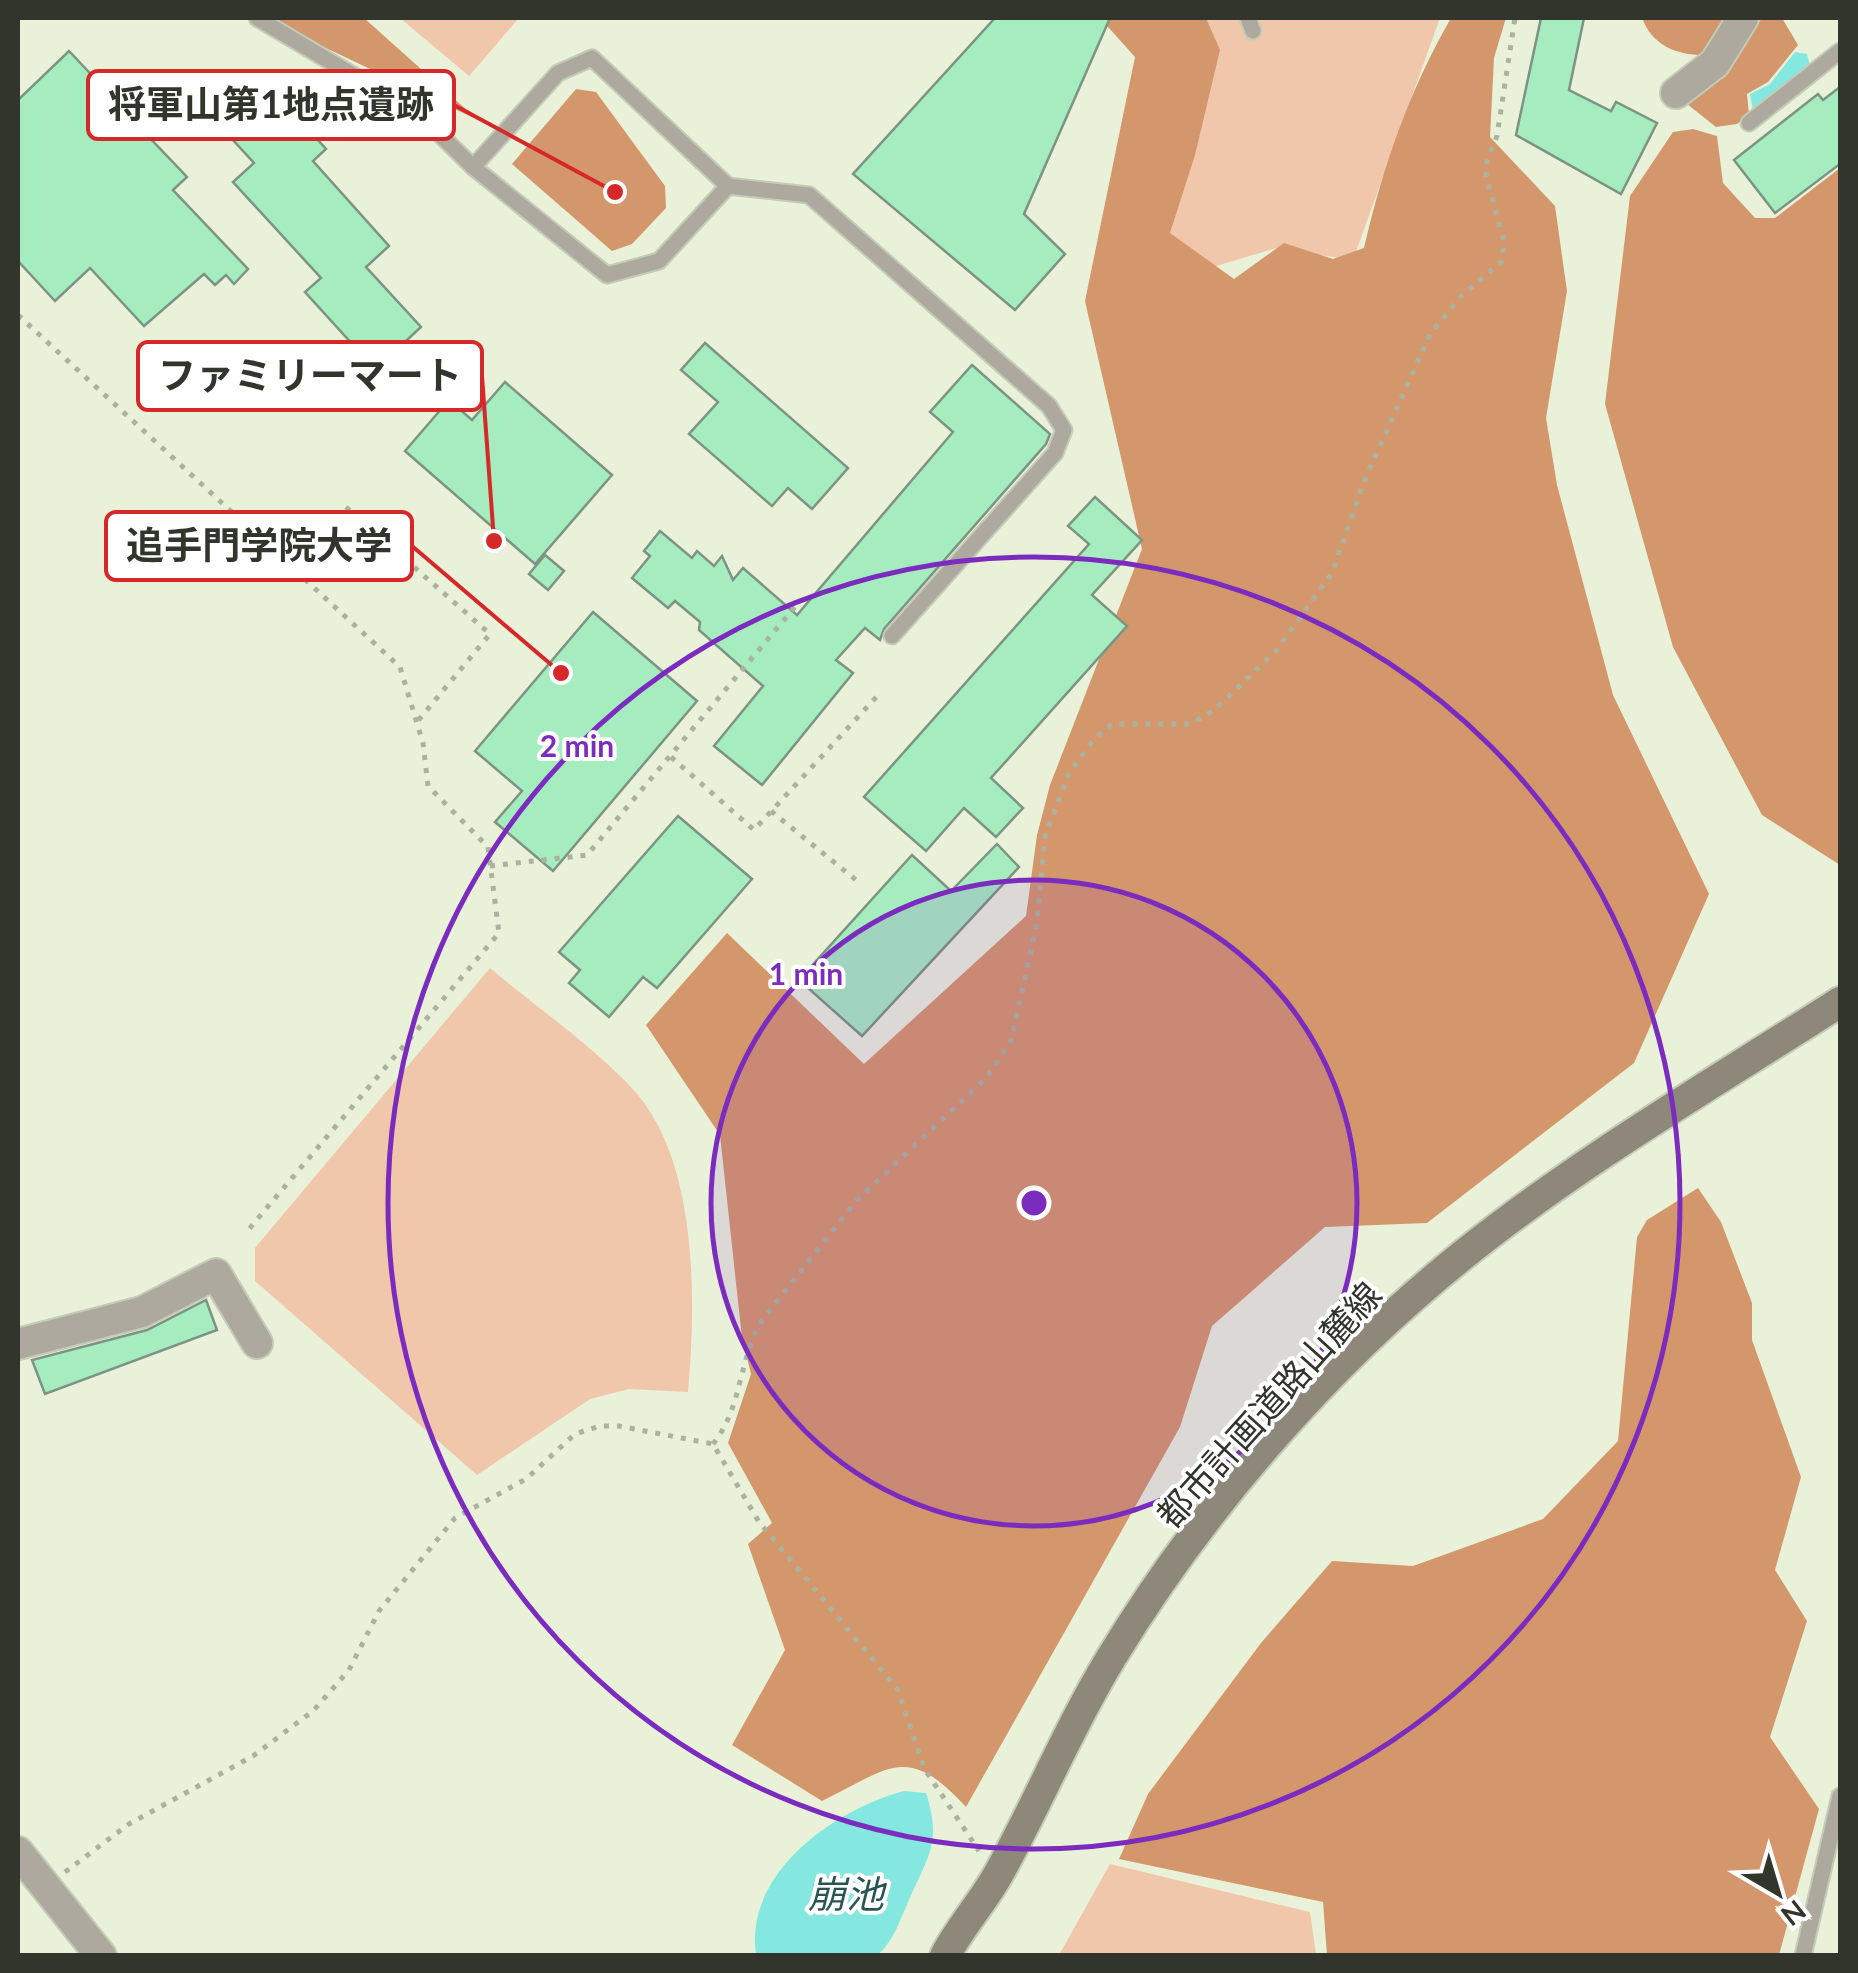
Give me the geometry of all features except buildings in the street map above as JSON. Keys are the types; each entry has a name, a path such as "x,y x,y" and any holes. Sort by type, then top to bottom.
{"street":[{"path":"1676,93 1715,63 1743,18"},
{"name":"都市計画道路山麓線","path":"945,1956 997,1876 1110,1659 1179,1557 1262,1455 1370,1337 1480,1242 1659,1117 1840,1002"},
{"path":"18,1344 142,1312 216,1274 257,1343"},
{"path":"18,1852 101,1956"}],"lane":[{"path":"257,18 420,116 473,168 607,275 659,260 728,186"},
{"path":"1749,123 1840,51"},
{"path":"473,168 558,73 592,58 728,186 809,195 1050,406 1064,430 1055,453 892,636"},
{"path":"1803,1956 1840,1796"}],"path":[{"path":"713,1444 726,1428 753,1334 763,1319 858,1200 944,1120 1003,1058 1011,1042 1037,923 1045,836 1076,762 1112,724 1191,724 1214,710 1276,651 1332,573 1365,479 1430,334 1460,297 1502,261 1504,242 1487,161 1498,136 1514,18"},
{"path":"18,315 400,666 417,722 428,786 488,847 498,933 249,1228"},
{"path":"346,506 490,634 417,722"},
{"path":"490,866 586,855 798,602"},
{"path":"670,756 754,830 880,693"},
{"path":"771,812 861,884"},
{"path":"38,1876 59,1876 130,1824 253,1756 313,1711 349,1670 379,1611 455,1518 526,1479 574,1434 600,1426 620,1426 713,1444 759,1522 898,1690 924,1768 997,1876"}],"shaded area":[{"path":"266,18 364,18 478,120 273,23"},
{"path":"400,18 519,18 469,76"},
{"path":"1100,18 1206,18 1220,50 1195,155 1170,233 1234,279 1284,243 1333,259 1364,248 1399,130 1422,73 1451,18 1506,18 1494,58 1490,137 1555,206 1567,291 1546,418 1557,485 1613,695 1709,894 1634,1063 1427,1223 1325,1227 1212,1326 1180,1427 966,1807 928,1774 898,1767 822,1801 732,1745 785,1650 748,1544 772,1523 728,1443 751,1374 742,1338 720,1135 646,1025 727,933 864,1064 1026,916 1037,835 1050,785 1142,549 1085,301 1135,57"},
{"path":"1166,18 1440,18 1353,260 1276,248 1190,274 1123,246"},
{"path":"1642,18 1724,18 1703,55 1666,47 1652,35"},
{"path":"1762,18 1782,18 1798,45 1768,82 1747,94 1749,116 1737,124 1716,127 1687,104 1724,73"},
{"path":"576,89 596,92 665,186 666,208 632,244 612,251 512,164"},
{"path":"1693,129 1717,136 1723,183 1755,218 1775,218 1840,168 1840,865 1762,815 1673,647 1605,404 1630,196 1673,132"},
{"path":"490,968 597,1055 630,1086 653,1116 681,1190 688,1232 692,1316 688,1392 629,1389 590,1399 477,1475 255,1281 255,1248"},
{"path":"1698,1188 1721,1222 1752,1303 1752,1340 1801,1477 1775,1570 1807,1621 1770,1737 1819,1809 1779,1955 1327,1955 1323,1902 1119,1859 1148,1794 1261,1643 1332,1561 1413,1566 1543,1519 1618,1441 1637,1237 1647,1220"},
{"path":"1110,1864 1310,1912 1316,1955 1059,1955"}],"water":[{"path":"1795,52 1807,54 1811,70 1753,111 1750,94 1770,84"},
{"name":"崩池","path":"904,1791 926,1793 933,1837 922,1872 884,1949 878,1955 756,1955 756,1925 764,1897 799,1849 850,1813"}],"place":[{"name":"将軍山第1地点遺跡","path":"615,192"},
{"name":"ファミリーマート","path":"494,541"},
{"name":"追手門学院大学","path":"561,673"}]}
